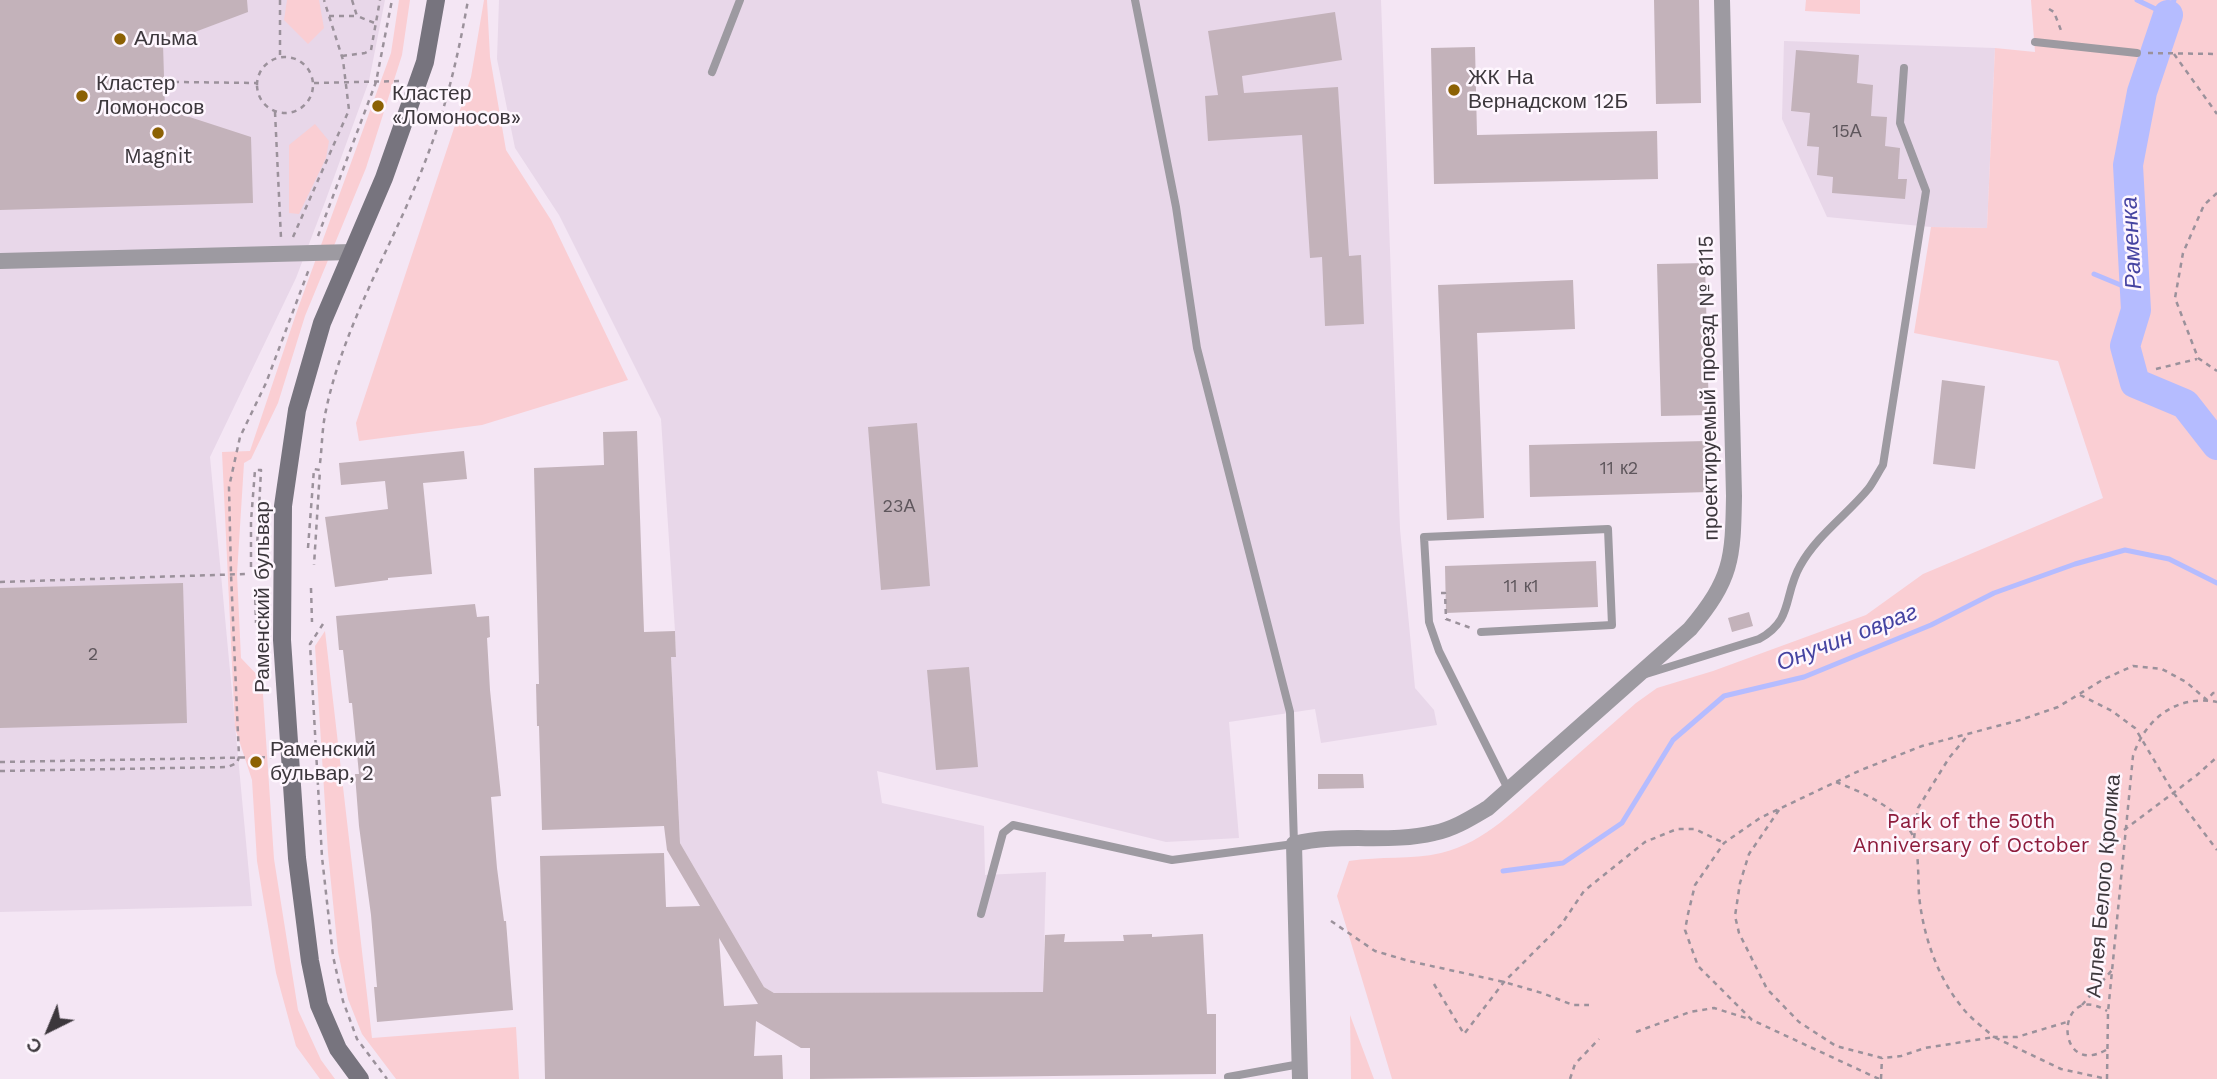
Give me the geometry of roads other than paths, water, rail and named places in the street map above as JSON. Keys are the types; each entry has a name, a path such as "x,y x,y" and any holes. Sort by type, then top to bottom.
{"street":[{"name":"Раменский бульвар","path":"360,1079 338,1049 318,1005 310,961 297,858 282,640 283,506 297,410 321,323 384,178 425,62 436,0"},
{"name":"проектируемый проезд № 8115","path":"1294,844 1322,838 1399,837 1434,833 1461,824 1488,808 1690,629 1709,606 1725,579 1733,546 1734,469 1723,0"},
{"path":"0,261 352,252"},
{"path":"1294,844 1300,1071"}],"lane":[{"path":"712,72 740,0"},
{"path":"981,914 1003,833 1013,825 1172,860 1294,844 1290,712 1197,348 1176,207 1135,0"},
{"path":"2035,42 2137,53"},
{"path":"1634,678 1759,639 1773,631 1784,617 1792,583 1801,564 1822,537 1869,488 1883,465 1926,191 1900,123 1905,68"},
{"path":"1481,632 1612,625 1608,529 1424,537 1429,622 1439,651 1508,789"},
{"path":"1228,1077 1300,1071"}],"waterway":[{"path":"2137,0 2168,15 2174,0"},
{"name":"Раменка","path":"2168,15 2142,92 2128,165 2136,310 2125,346 2135,383 2185,404 2217,445"},
{"path":"2094,274 2135,291"},
{"name":"Онучин овраг","path":"1503,871 1563,863 1622,823 1673,740 1724,696 1804,677 1931,625 1994,593 2075,564 2125,550 2169,559 2217,583"}],"place":[{"name":"Альма","path":"120,39"},
{"name":"ЖК На Вернадском 12Б","path":"1454,90"},
{"name":"Кластер Ломоносов","path":"82,96"},
{"name":"Кластер «Ломоносов»","path":"378,106"},
{"name":"Magnit","path":"158,133"},
{"name":"Раменский бульвар, 2","path":"256,762"}],"park label":[{"name":"Park of the 50th Anniversary of October","path":"1971,834"}]}
